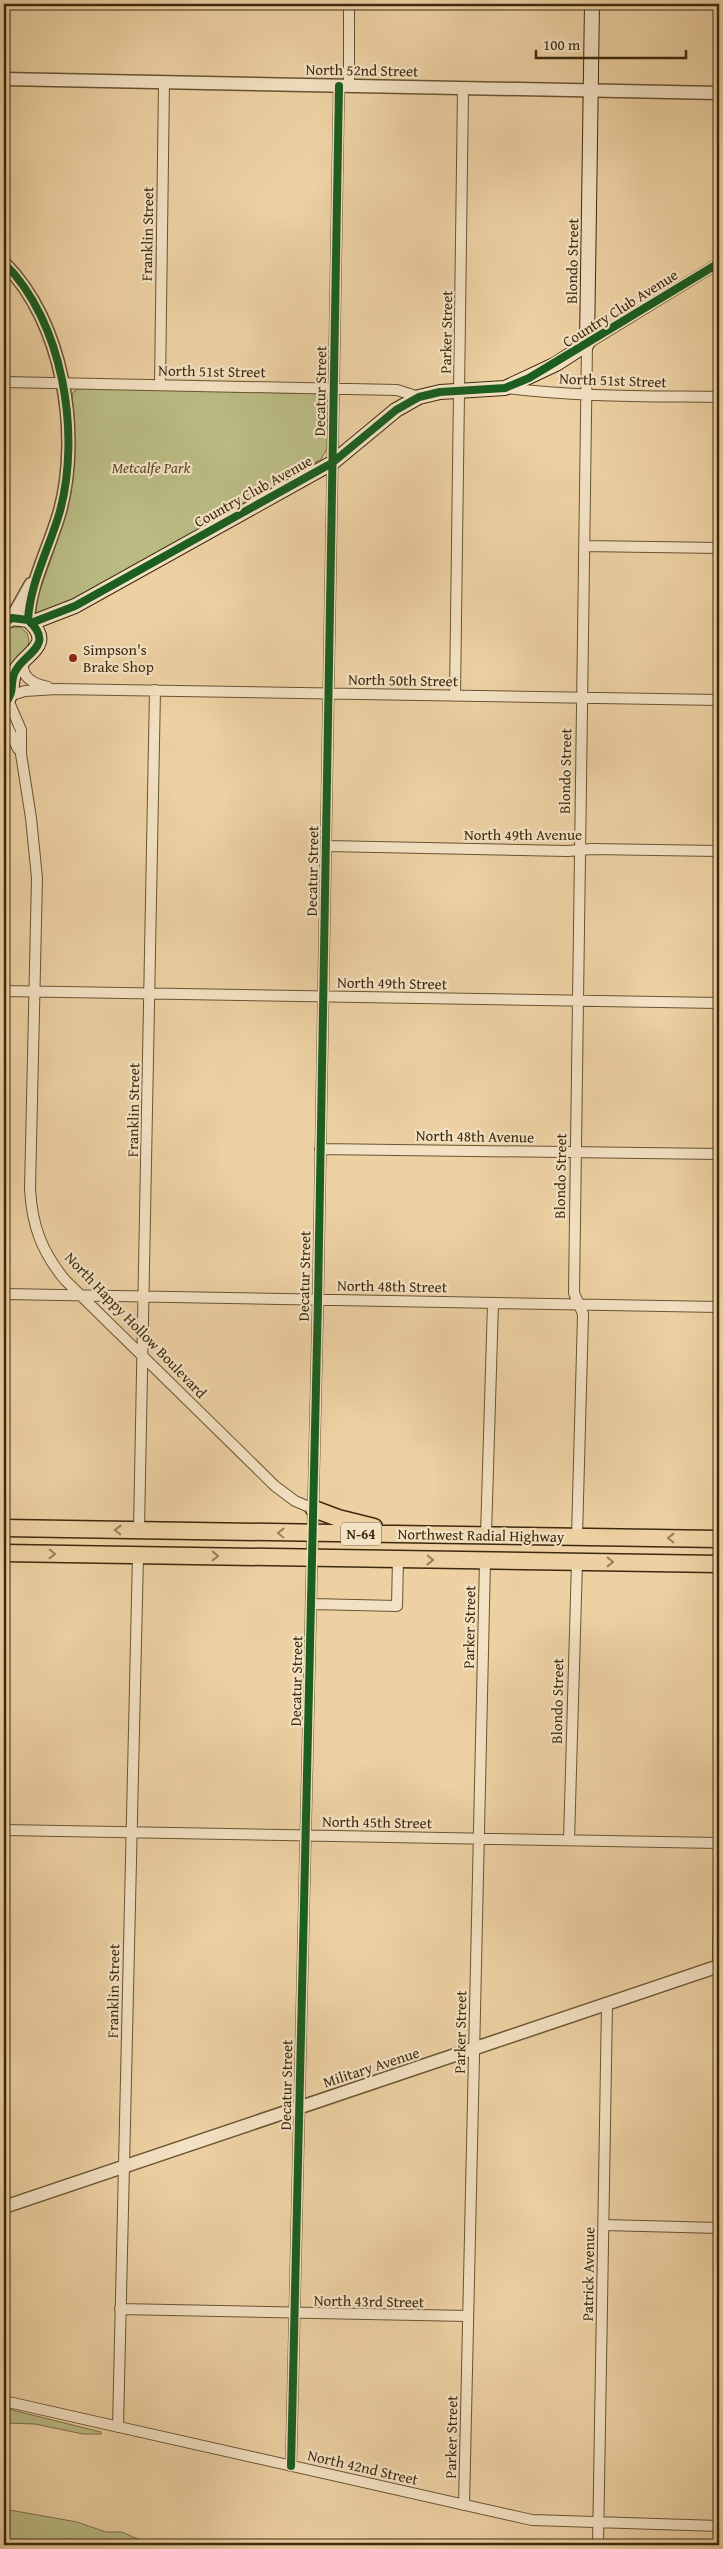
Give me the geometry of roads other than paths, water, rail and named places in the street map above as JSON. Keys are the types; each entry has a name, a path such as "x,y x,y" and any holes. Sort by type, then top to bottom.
{"main road":[{"name":"Blondo Street","path":"587,344 592,4"},
{"name":"Country Club Avenue","path":"30,622 75,606 332,463 396,410 419,397 460,391 505,388 549,368 587,344"},
{"name":"Country Club Avenue","path":"8,700 16,668 36,650 43,634 75,606"},
{"path":"6,621 30,622 38,632 38,643"},
{"path":"314,1509 346,1520 410,1534"},
{"name":"Northwest Radial Highway","path":"4,1528 719,1539"},
{"name":"Northwest Radial Highway","path":"4,1553 719,1564"}],"street":[{"name":"Decatur Street","path":"291,2466 314,1509 327,846 332,463 344,86 349,4"},
{"name":"North 52nd Street","path":"4,79 463,89 719,92"},
{"name":"Franklin Street","path":"160,385 164,82"},
{"name":"Parker Street","path":"455,696 463,89"},
{"path":"4,263 24,286 45,325 58,362 67,437 65,483 60,512 40,566 30,622"},
{"name":"Country Club Avenue","path":"587,344 719,263"},
{"name":"Blondo Street","path":"577,1537 583,1314 574,1293 587,344"},
{"name":"North 51st Street","path":"4,382 397,390 419,397"},
{"name":"North 51st Street","path":"505,388 541,393 719,397"},
{"path":"584,546 719,548"},
{"path":"6,621 40,566"},
{"name":"North 50th Street","path":"23,662 24,672 29,680 37,685 56,689"},
{"name":"North 50th Street","path":"8,700 25,691 56,689 719,700"},
{"name":"Franklin Street","path":"139,1530 155,690"},
{"name":"North Happy Hollow Boulevard","path":"8,700 21,730 21,754 36,856 31,1210 36,1233 46,1255 65,1280 275,1486 295,1500 314,1509"},
{"name":"North Happy Hollow Boulevard","path":"4,719 21,754"},
{"name":"North 49th Avenue","path":"327,846 719,851"},
{"name":"North 49th Street","path":"4,991 719,1003"},
{"name":"North 48th Avenue","path":"320,1149 719,1154"},
{"name":"North 48th Street","path":"4,1294 719,1307"},
{"path":"486,1535 492,1303"},
{"name":"Franklin Street","path":"118,2427 138,1556"},
{"path":"312,1604 397,1606 398,1559"},
{"name":"Parker Street","path":"464,2505 485,1560"},
{"name":"Blondo Street","path":"569,1840 576,1562"},
{"name":"North 45th Street","path":"4,1830 719,1843"},
{"path":"719,1864 719,1966"},
{"name":"Military Avenue","path":"4,2207 719,1966"},
{"name":"Patrick Avenue","path":"598,2545 607,2004"},
{"path":"604,2225 719,2228"},
{"name":"North 43rd Street","path":"120,2309 468,2316"},
{"name":"North 42nd Street","path":"4,2401 532,2520 719,2526"}],"place":[{"name":"Simpson's Brake Shop","path":"73,658"}],"park label":[{"name":"Metcalfe Park","path":"151,467"}]}
